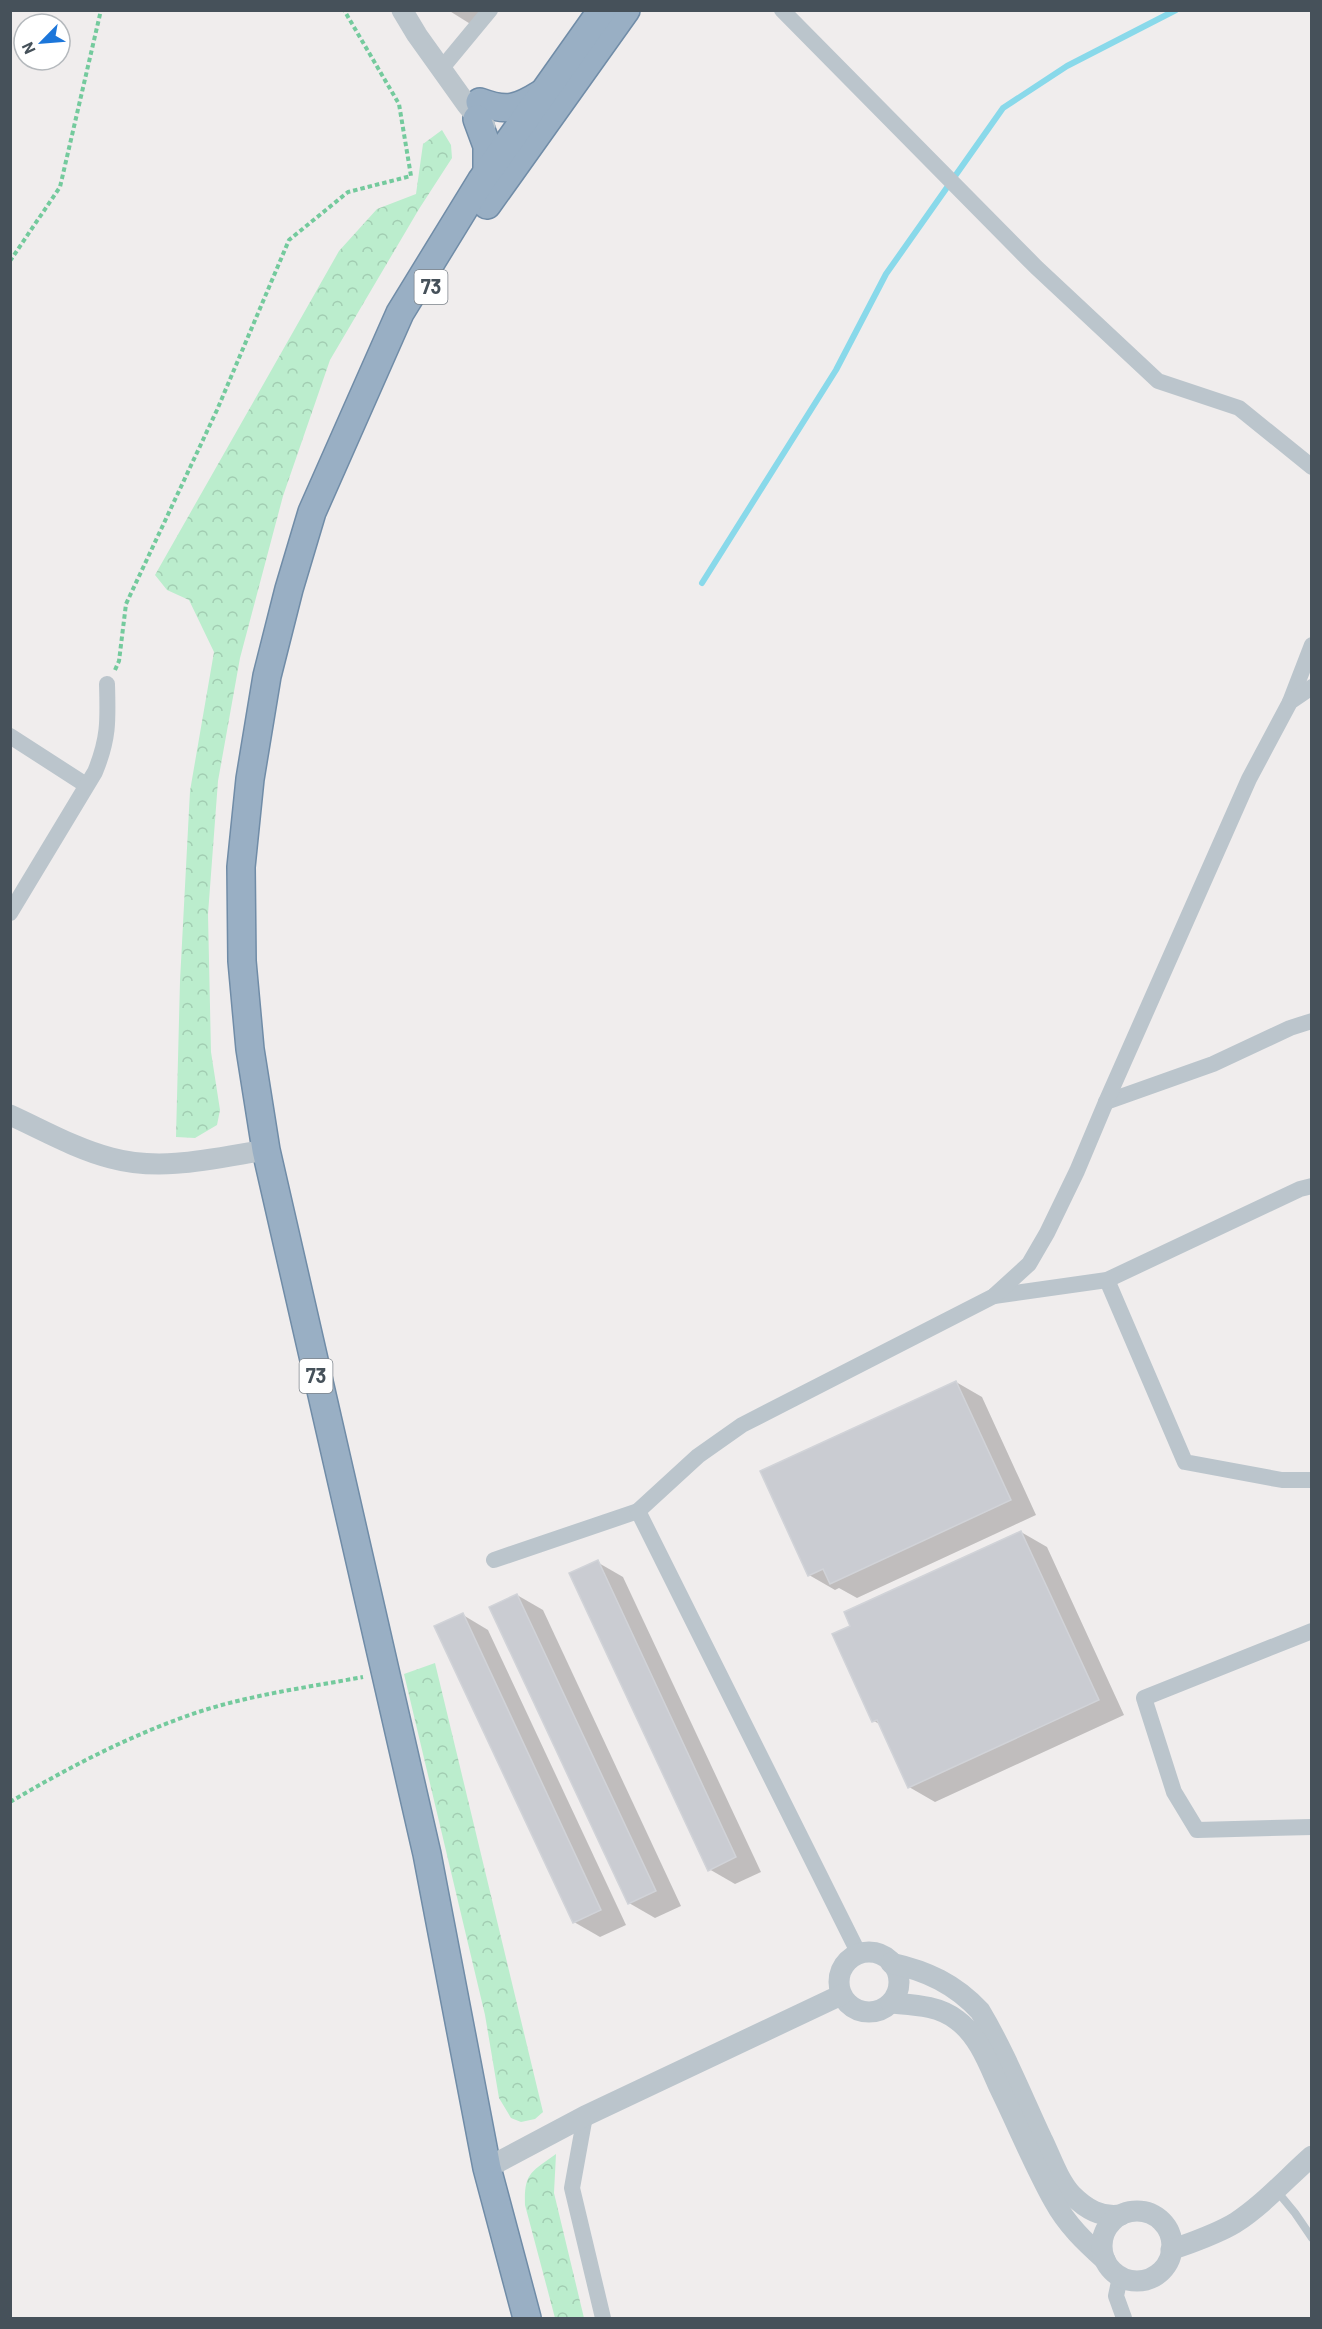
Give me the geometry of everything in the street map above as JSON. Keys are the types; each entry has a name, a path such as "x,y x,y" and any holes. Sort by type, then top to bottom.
{"highway":[{"name":"73","path":"346,433 542,93 602,10"},
{"name":"73","path":"527,2319 487,2169 427,1854 266,1150 250,1049 242,961 241,867 249,790 267,676 289,589 312,512 346,433 400,313 487,173 626,10"},
{"path":"487,173 487,146 479,111 516,107 542,93"}],"street":[{"path":"402,10 417,35 442,68 479,111 516,141"},
{"path":"442,68 490,10"},
{"path":"782,10 1036,267 1158,381 1239,408 1311,467"},
{"path":"494,1560 638,1511 698,1456 742,1425 994,1296 1029,1264 1077,1171 1249,779 1290,702 1311,645"},
{"path":"10,913 95,772 109,726 107,684"},
{"path":"1290,702 1311,687"},
{"path":"10,736 86,785"},
{"path":"1106,1102 1213,1064 1290,1028 1311,1021"},
{"path":"10,1115 112,1159 166,1164 266,1150"},
{"path":"994,1296 1107,1280 1300,1189 1311,1186"},
{"path":"1107,1280 1185,1462 1282,1480 1311,1479"},
{"path":"638,1511 860,1953"},
{"path":"1311,1631 1144,1698 1174,1792 1197,1830 1311,1827"},
{"path":"891,2003 899,1986 898,1976 891,1963 880,1954 869,1952 850,1958 844,1965 839,1985 841,1995 847,2003 864,2012 873,2012 891,2003 924,2006 956,2019 969,2031 985,2057 1054,2201 1076,2233 1105,2260"},
{"path":"891,1963 918,1969 935,1976 966,1997 980,2011 1065,2185 1085,2206 1108,2217 1137,2211 1149,2213 1167,2228 1171,2239 1168,2261 1162,2271 1153,2277 1142,2281 1130,2281 1111,2270 1105,2260 1102,2249 1103,2238 1107,2227 1121,2215"},
{"path":"487,2169 585,2116 841,1995"},
{"path":"585,2116 572,2188 603,2319"},
{"path":"1171,2250 1216,2233 1236,2222 1311,2156"},
{"path":"1120,2277 1116,2296 1124,2319"}],"lane":[{"path":"1275,2190 1295,2213 1311,2238"}],"path":[{"path":"10,261 60,187 101,10"},
{"path":"107,684 119,661 126,604 217,410 290,240 348,192 411,176 399,104 344,10"},
{"path":"10,1802 76,1764 184,1716 250,1698 385,1673"}],"green space":[{"path":"442,130 451,145 452,158 419,209 330,360 283,496 240,658 218,781 208,914 211,1052 220,1110 217,1125 195,1138 176,1137 180,981 190,791 214,652 189,600 167,590 155,575 339,251 377,209 416,194 423,144"},
{"path":"435,1663 543,2112 535,2119 521,2122 511,2118 499,2098 485,2015 404,1674"},
{"path":"556,2154 554,2193 584,2318 555,2318 525,2205 526,2186 531,2174"}],"building":[{"path":"956,1381 1011,1500 830,1584 823,1569 808,1576 760,1471"},
{"path":"1021,1531 1099,1700 908,1788 877,1720 872,1722 832,1634 850,1626 844,1612"},
{"path":"598,1560 736,1857 708,1871 569,1573"},
{"path":"517,1594 656,1891 628,1904 489,1607"},
{"path":"463,1613 601,1910 573,1923 434,1626"}],"waterway":[{"path":"702,583 836,370 886,274 1003,108 1067,66 1176,10"}]}
